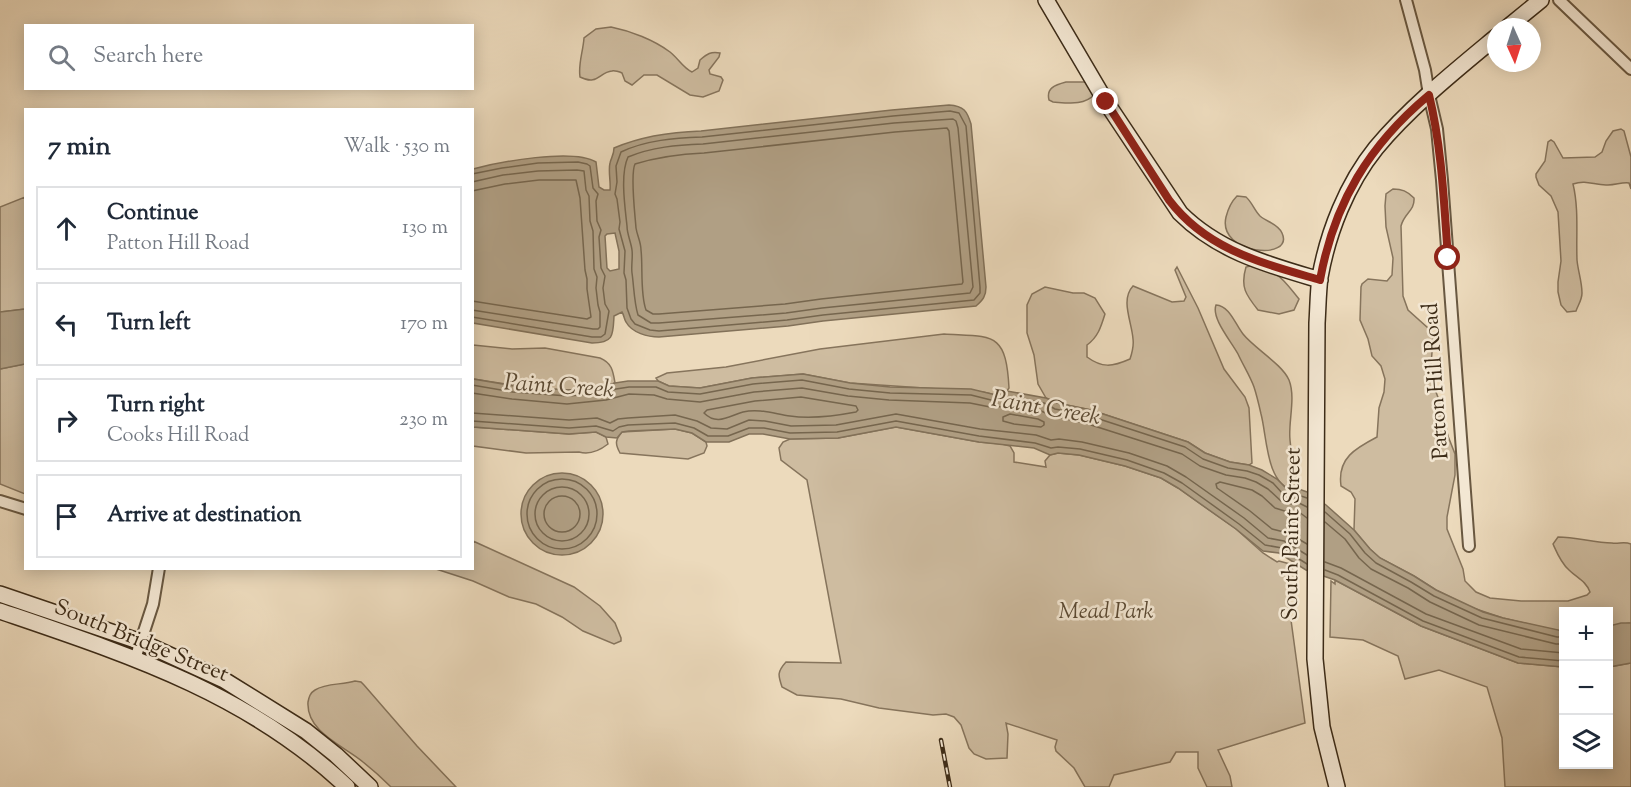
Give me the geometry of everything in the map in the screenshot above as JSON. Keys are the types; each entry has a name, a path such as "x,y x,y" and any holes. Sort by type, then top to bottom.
{"main road":[{"path":"1046,0 1106,102 1180,213 1200,232 1227,248 1247,257 1320,280"},
{"path":"1519,18 1541,0"},
{"name":"South Paint Street","path":"1337,787 1322,727 1315,659 1317,361 1320,280 1329,239 1352,185 1364,164 1408,112 1487,45"},
{"name":"South Bridge Street","path":"0,594 141,642 224,680 306,731 370,787"},
{"name":"South Bridge Street","path":"0,611 135,659 198,686 249,713 291,741 347,787"}],"street":[{"name":"Patton Hill Road","path":"1406,0 1425,70 1437,129 1469,546"},
{"path":"1559,0 1631,69"},
{"path":"0,501 24,508"},
{"path":"135,659 153,604 159,570"}],"green space":[{"path":"611,27 657,44 670,52 692,72 698,68 700,60 705,56 720,53 709,70 710,74 721,77 723,80 719,91 703,97 690,95 657,75 644,75 632,85 625,81 622,73 616,71 591,80 580,77 584,38 596,29"},
{"path":"1066,82 1090,84 1095,94 1091,98 1076,103 1049,100 1050,90"},
{"path":"1621,129 1624,131 1631,157 1631,189 1629,183 1603,185 1583,182 1573,184 1577,212 1577,260 1582,293 1576,311 1567,312 1561,305 1558,292 1561,261 1558,212 1551,196 1539,185 1536,174 1545,161 1548,142 1551,140 1563,158 1595,157 1602,152 1613,131"},
{"path":"1393,189 1399,189 1414,198 1413,206 1401,226 1403,296 1408,310 1428,328 1433,338 1431,366 1434,387 1455,454 1455,475 1447,529 1463,569 1465,581 1476,592 1490,598 1521,601 1568,601 1590,592 1560,558 1553,544 1558,537 1605,543 1628,543 1631,544 1631,623 1613,625 1613,607 1559,607 1558,631 1503,618 1470,607 1380,558 1354,530 1355,499 1351,492 1341,486 1341,476 1345,461 1350,455 1377,437 1379,408 1385,379 1381,366 1372,356 1360,320 1361,287 1368,279 1387,281 1392,275 1393,258 1386,227 1386,194"},
{"path":"1237,196 1246,197 1260,216 1280,230 1283,242 1277,248 1255,250 1243,246 1226,230 1226,217"},
{"path":"24,197 24,309 0,312 0,207"},
{"path":"1177,267 1198,308 1224,369 1245,397 1249,408 1252,463 1249,465 1230,462 1205,453 1188,442 1091,410 1057,403 1046,398 1038,384 1034,355 1027,333 1027,305 1032,294 1045,287 1084,293 1095,298 1105,314 1096,335 1087,345 1087,357 1102,365 1118,364 1130,359 1132,352 1133,339 1127,304 1129,292 1133,286 1172,302 1184,301 1186,297 1175,270"},
{"path":"1246,267 1267,270 1283,280 1299,299 1294,310 1279,314 1258,310 1247,295 1244,285"},
{"path":"1216,305 1229,312 1243,334 1280,368 1289,380 1292,394 1290,440 1298,481 1293,490 1284,486 1277,479 1269,458 1254,387 1219,323 1215,310"},
{"path":"944,334 985,337 994,341 1004,356 1009,388 1007,391 996,395 983,392 850,383 803,374 752,378 700,388 669,386 656,378 667,373 726,367 820,349"},
{"path":"474,345 512,349 545,348 600,358 613,371 615,383 581,390 526,387 474,379"},
{"path":"24,364 24,494 0,484 0,369"},
{"path":"474,427 569,434 596,432 606,437 608,444 590,453 526,453 474,446"},
{"name":"Mead Park","path":"896,427 1010,446 1014,453 1014,462 1046,467 1045,461 1050,455 1058,453 1079,455 1125,466 1161,478 1236,529 1263,553 1277,562 1290,564 1297,580 1297,588 1293,597 1288,598 1305,723 1218,750 1230,776 1232,787 1207,787 1198,768 1198,752 1176,752 1170,762 1114,775 1109,787 1085,787 1074,768 1056,751 1057,740 1006,723 1007,758 986,759 974,754 969,748 961,725 954,717 946,714 933,715 879,708 841,699 797,695 782,687 779,674 786,662 841,663 807,480 781,460 779,448 783,442 790,439 838,438"},
{"path":"675,429 692,433 706,442 704,453 688,459 620,453 617,447 616,442 622,432"},
{"path":"474,541 574,587 600,606 615,623 621,641 614,644 583,631 536,604 509,597 473,581 439,570 474,570"},
{"path":"1335,580 1421,626 1518,663 1559,667 1559,769 1613,769 1613,666 1631,663 1631,787 1505,787 1502,738 1487,687 1439,670 1405,679 1398,656 1363,640 1330,637 1331,581 1335,584"},
{"path":"355,681 364,685 456,787 391,787 363,762 320,730 309,713 308,702 311,694 324,686"}],"water":[{"path":"949,105 961,108 971,124 986,287 984,298 976,306 659,337 636,332 626,322 622,312 614,316 611,337 599,343 474,323 474,169 554,156 585,158 596,162 599,187 610,190 609,166 614,148 635,140 892,110","holes":["615,233 619,251 619,269 610,271 607,268 605,236 607,234"]},
{"path":"24,309 24,364 0,369 0,312"},
{"name":"Paint Creek","path":"803,374 850,383 890,387 971,389 996,395 1007,391 1091,410 1188,442 1205,453 1230,462 1249,465 1277,479 1286,488 1293,490 1296,488 1310,493 1354,530 1380,558 1436,590 1483,612 1559,630 1559,667 1518,663 1421,626 1335,580 1306,570 1279,553 1263,551 1236,529 1161,478 1125,466 1079,455 1058,453 1050,455 1034,448 979,442 896,427 838,438 790,439 749,434 729,442 706,442 692,433 675,429 622,432 617,438 606,437 596,432 569,434 474,427 474,379 514,386 568,390 603,387 628,381 658,381 669,386 700,388 752,378"},
{"path":"562,473 578,476 591,485 600,498 603,514 600,530 591,543 578,552 562,555 546,552 533,543 524,530 521,514 524,498 533,485 546,476"},
{"path":"1631,623 1631,663 1613,666 1613,625"}],"railway":[{"path":"941,740 950,787"}],"route":[{"path":"1106,102 1169,200 1192,226 1207,237 1247,257 1320,280 1329,239 1344,202 1364,164 1408,112 1429,95 1437,129 1448,258"}]}
